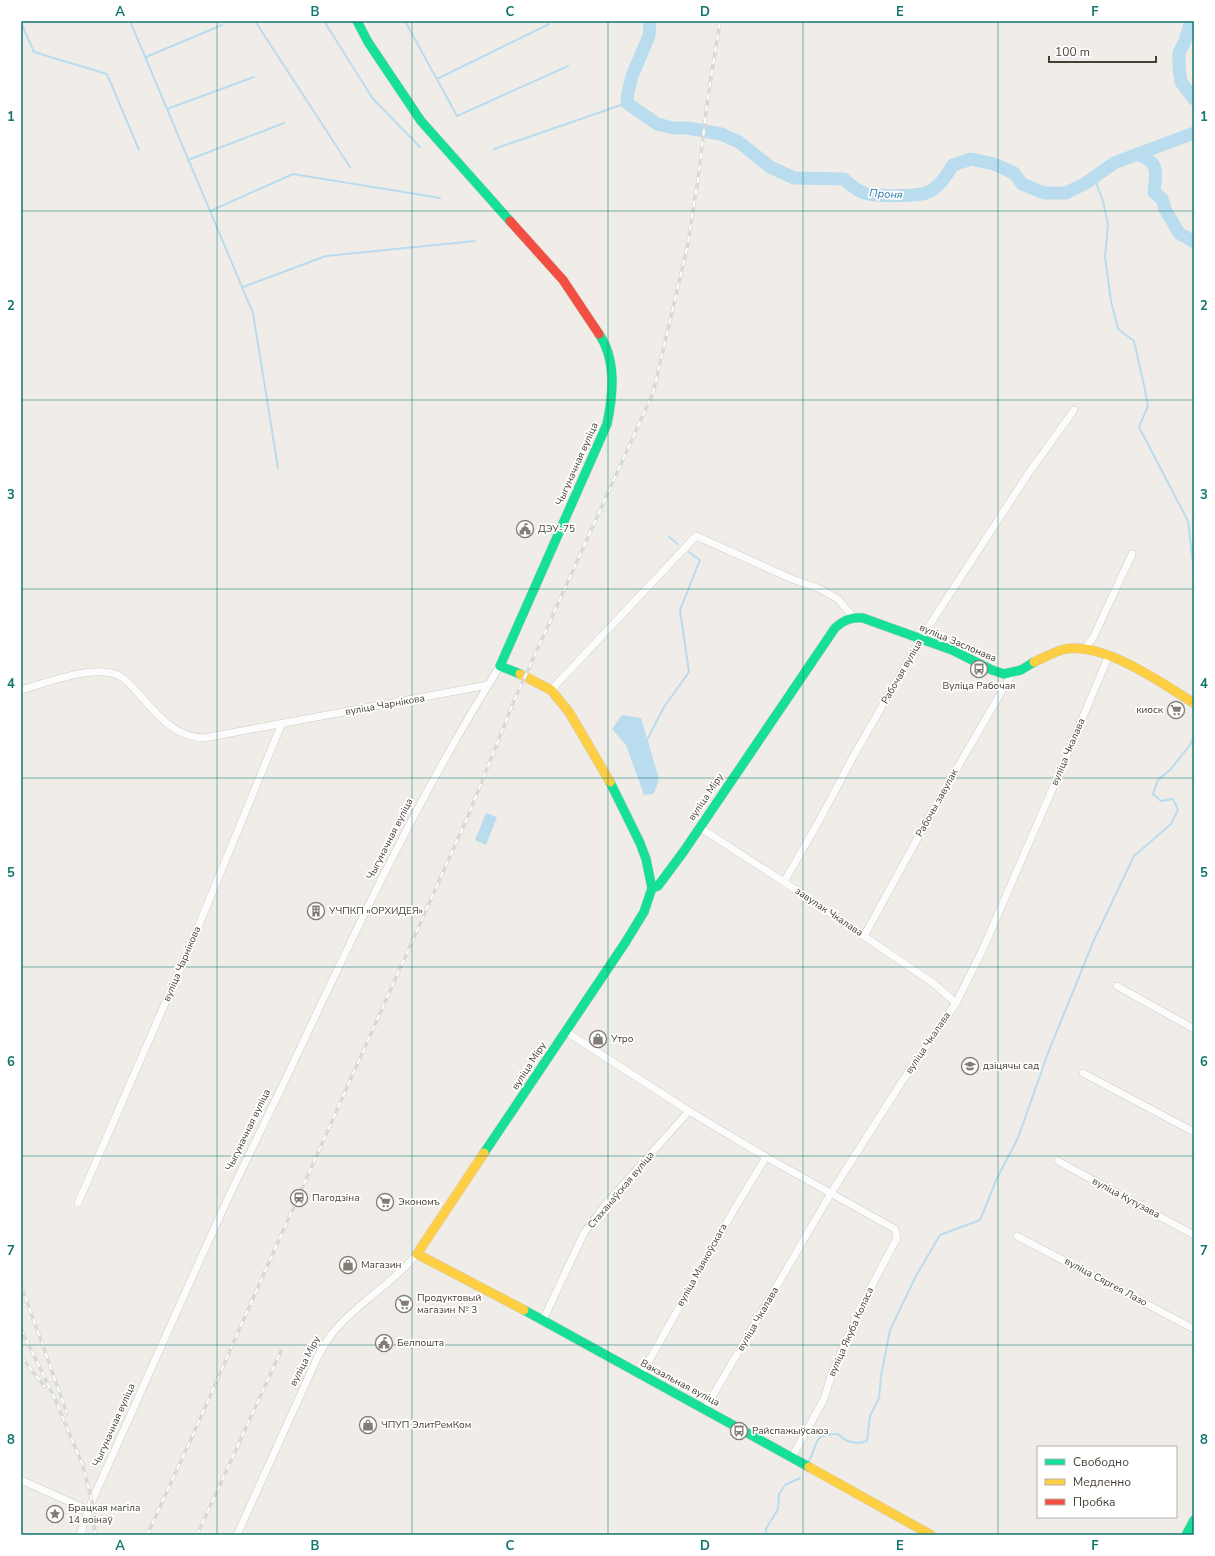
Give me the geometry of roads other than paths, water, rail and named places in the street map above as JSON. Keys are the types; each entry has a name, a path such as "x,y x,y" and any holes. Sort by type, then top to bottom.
{"street":[{"name":"Чыгуначная вуліца","path":"80,1535 88,1510 230,1195 341,961 394,853 425,795 500,666 607,424 610,409 612,366 602,338 564,280 421,121 368,42 357,21"},
{"name":"Рабочая вуліца","path":"784,882 921,638 1024,480 1074,410"},
{"path":"551,690 696,536 792,580 818,588 838,599 853,617"},
{"path":"1084,649 1093,638 1132,554"},
{"name":"вуліца Заслонава","path":"853,617 863,618 921,638 952,650 992,670 1004,674 1021,670 1051,653 1084,649 1109,656 1133,667 1194,703"},
{"name":"вуліца Міру","path":"237,1535 318,1356 327,1340 341,1324 406,1267 417,1254 644,912 652,888 658,886 684,850 835,628 843,620 853,617"},
{"name":"вуліца Чкалава","path":"705,1409 831,1193 901,1083 956,1003 982,951 1109,656"},
{"path":"500,666 520,674 551,690 569,712 616,792 642,848 650,874 652,888"},
{"name":"вуліца Чарнікова","path":"21,690 86,673 100,671 113,673 126,680 168,725 192,738 204,738 488,685"},
{"name":"Рабочы завулак","path":"864,936 938,801 1013,672"},
{"name":"вуліца Чарнікова","path":"78,1203 191,944 282,724"},
{"name":"завулак Чкалава","path":"699,827 784,882 933,983 956,1003"},
{"path":"1117,986 1194,1029"},
{"path":"565,1031 689,1111 766,1157 831,1193"},
{"path":"1083,1073 1194,1132"},
{"name":"Стаханаўская вуліца","path":"543,1320 584,1233 606,1204 689,1111"},
{"name":"вуліца Маякоўскага","path":"641,1375 735,1208 766,1157"},
{"name":"вуліца Кутузава","path":"1058,1161 1194,1234"},
{"name":"вуліца Якуба Коласа","path":"792,1457 824,1399 831,1376 860,1308 897,1238 895,1229 831,1193"},
{"name":"вуліца Сяргея Лазо","path":"1017,1236 1194,1329"},
{"name":"Вакзальная вуліца","path":"417,1254 543,1320 932,1535"},
{"path":"21,1480 88,1510"},
{"path":"1186,1535 1194,1520"}],"water":[{"path":"622,715 641,718 659,779 654,794 644,795 626,745 612,729"},
{"path":"486,813 497,817 486,845 475,840"}],"waterway":[{"path":"130,21 253,313 278,468"},
{"path":"255,21 350,167"},
{"path":"324,21 373,99 420,147"},
{"path":"405,21 457,116 568,66"},
{"name":"Проня","path":"650,21 649,36 632,76 627,103 657,124 673,128 688,128 721,134 739,142 770,167 794,178 844,179 856,189 864,193 895,196 926,193 938,185 953,165 971,159 994,164 1014,173 1022,184 1044,193 1066,193 1086,183 1114,163 1194,133"},
{"name":"Проня","path":"1191,21 1185,41 1179,53 1179,68 1181,82 1194,99"},
{"path":"21,23 34,52 107,74 139,150"},
{"path":"437,79 549,24"},
{"path":"146,57 222,25"},
{"path":"167,109 254,77"},
{"path":"494,149 627,103"},
{"path":"188,160 284,123"},
{"path":"1137,154 1153,164 1156,173 1154,192 1162,199 1165,209 1179,233 1194,242"},
{"path":"210,211 293,174 440,198"},
{"path":"1094,177 1103,201 1108,225 1105,257 1111,301 1118,329 1134,341 1148,406 1139,427 1188,521 1194,573"},
{"path":"243,287 326,256 475,241"},
{"path":"669,537 678,544"},
{"path":"646,742 664,707 689,672 680,610 700,560 689,552"},
{"path":"809,1461 818,1440 824,1436 838,1434 851,1442 859,1443 867,1441 870,1416 879,1398 881,1376 890,1330 916,1276 940,1235 980,1220 997,1178 1018,1138 1048,1053 1094,940 1134,856 1171,824 1178,810 1173,799 1161,801 1153,794 1158,780 1170,770 1190,745 1194,736"},
{"path":"766,1535 766,1529 778,1509 779,1494 785,1485 800,1478"}],"railway":[{"path":"147,1535 197,1426 468,816 514,701 653,393 687,248 720,21"},
{"path":"21,1285 67,1413"},
{"path":"21,1329 55,1399 83,1466 92,1501 95,1535"},
{"path":"197,1535 281,1351"},
{"path":"21,1357 45,1387"}],"place":[{"name":"ДЭУ-75","path":"525,529"},
{"name":"Вуліца Рабочая","path":"979,669"},
{"name":"киоск","path":"1176,710"},
{"name":"УЧПКП «ОРХИДЕЯ»","path":"316,911"},
{"name":"Утро","path":"598,1039"},
{"name":"дзіцячы сад","path":"970,1066"},
{"name":"Пагодзіна","path":"299,1198"},
{"name":"Экономъ","path":"385,1202"},
{"name":"Магазин","path":"348,1265"},
{"name":"Продуктовый магазин № 3","path":"404,1304"},
{"name":"Белпошта","path":"384,1343"},
{"name":"ЧПУП ЭлитРемКом","path":"368,1425"},
{"name":"Райспажыўсаюз","path":"739,1431"},
{"name":"Брацкая магіла 14 воінаў","path":"55,1514"}]}
